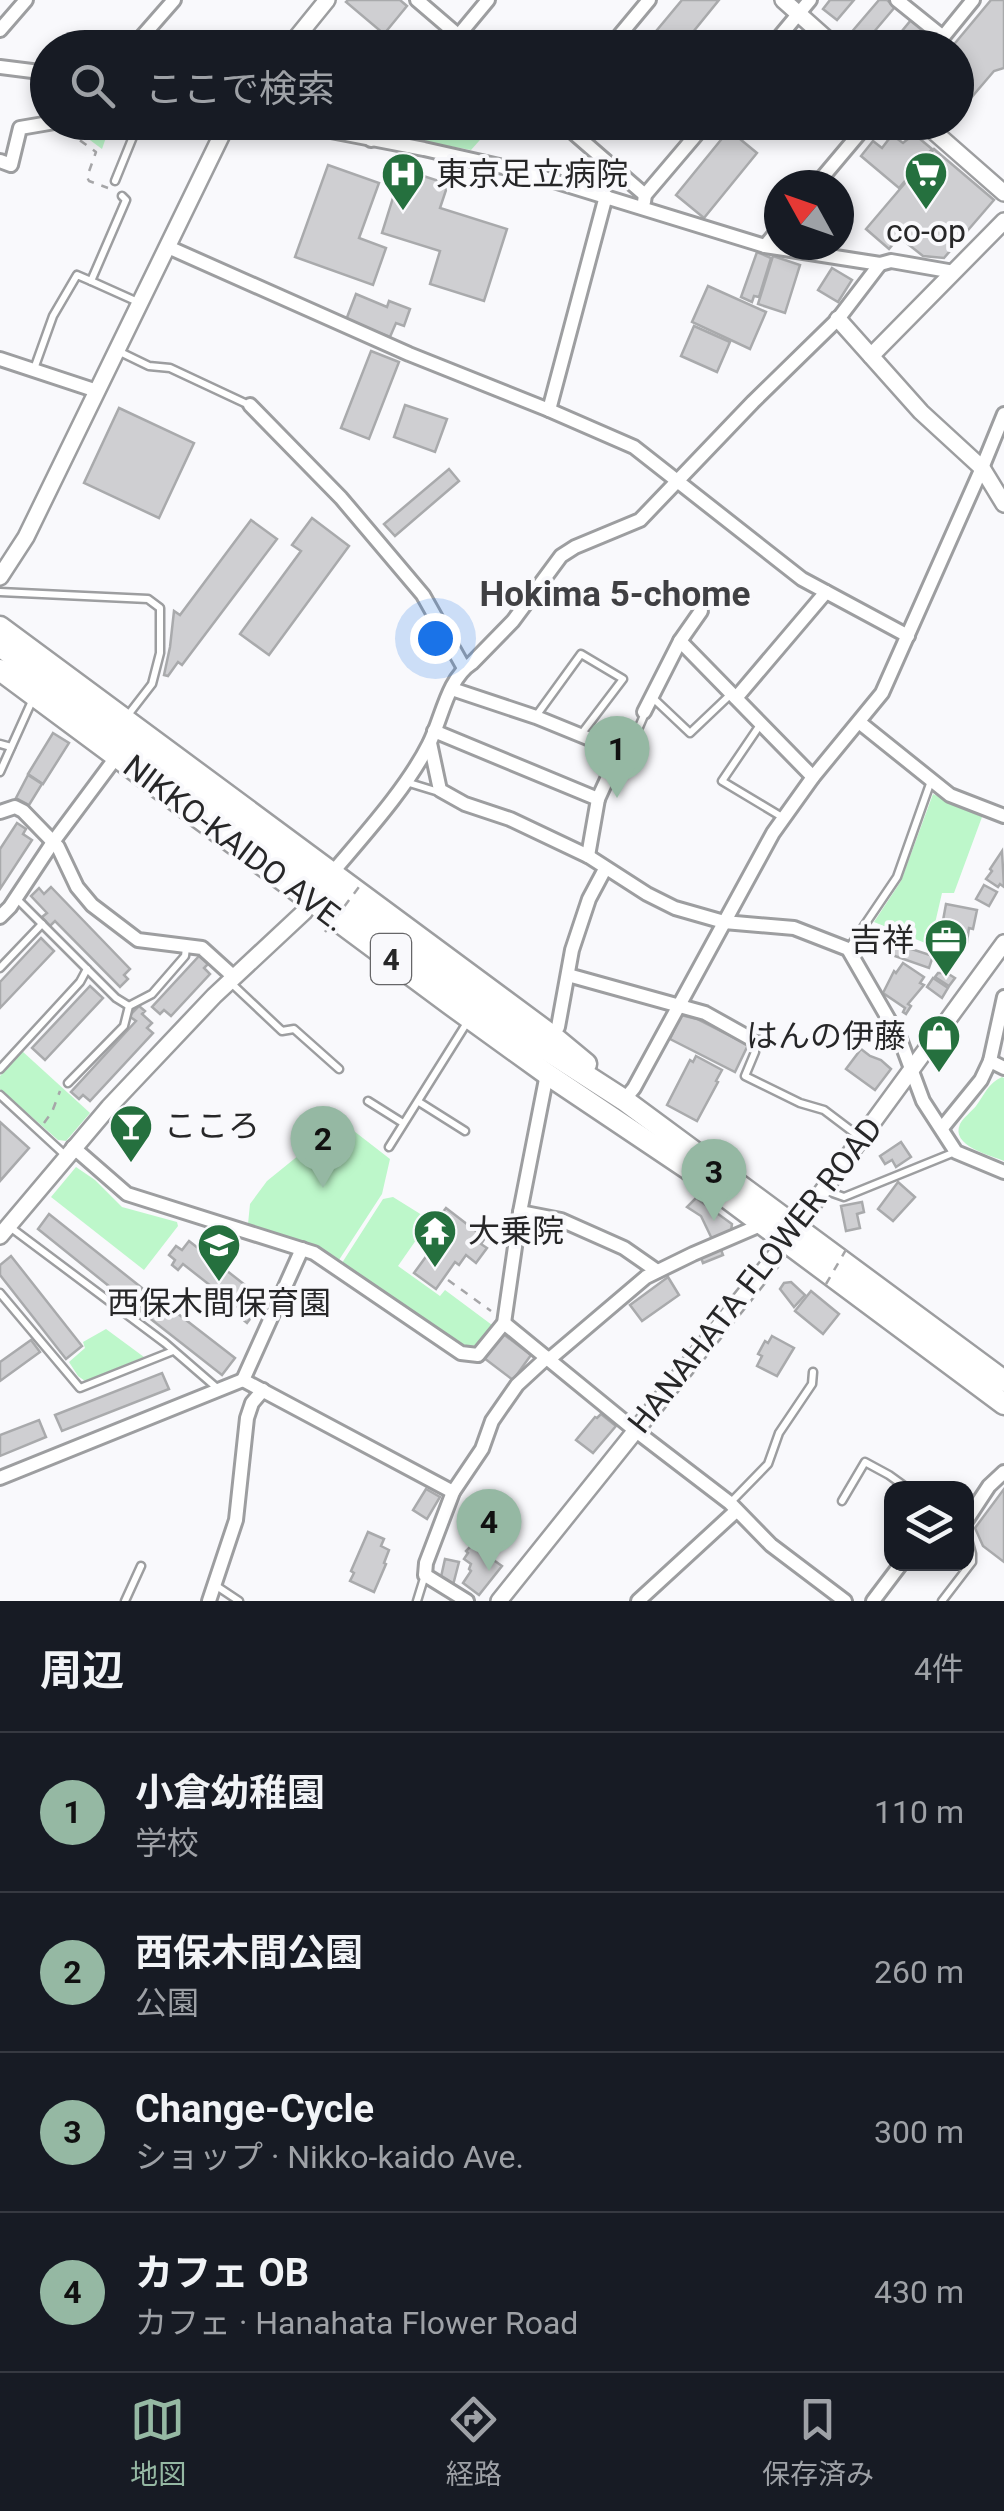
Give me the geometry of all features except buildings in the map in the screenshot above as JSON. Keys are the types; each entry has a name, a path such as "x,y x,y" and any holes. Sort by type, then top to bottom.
{"highway":[{"name":"4","path":"0,627 551,1035 624,1100"},
{"name":"4","path":"0,646 517,1032 624,1100"},
{"name":"NIKKO-KAIDO AVE.","path":"0,670 548,1074 763,1224 792,1234 1004,1382"},
{"name":"NIKKO-KAIDO AVE.","path":"624,1100 1004,1404"}],"street":[{"path":"0,30 26,0"},
{"path":"148,30 174,0"},
{"path":"303,30 327,0"},
{"path":"418,0 452,30"},
{"path":"462,30 488,0"},
{"path":"624,30 649,0"},
{"path":"783,0 817,30"},
{"path":"785,30 810,0"},
{"path":"898,0 927,30"},
{"path":"948,30 972,0"},
{"path":"0,68 30,70"},
{"path":"1,163 11,165 20,128 30,127"},
{"path":"0,577 26,537 219,140"},
{"path":"371,140 644,202 764,246"},
{"path":"580,140 644,202"},
{"path":"644,202 693,140"},
{"path":"829,170 854,140"},
{"path":"944,140 1004,193"},
{"path":"550,410 606,196"},
{"path":"871,356 1004,221"},
{"path":"168,247 408,354 634,447 802,579 908,636"},
{"path":"854,260 880,264 891,261 954,272"},
{"path":"332,873 405,781 432,737 464,668 513,621 561,556 640,520 838,319 880,264"},
{"path":"838,319 921,412 982,468 1004,504"},
{"path":"0,359 97,391"},
{"path":"250,405 341,498 423,595 464,668"},
{"path":"624,1100 784,818 813,776 882,694 1004,414"},
{"path":"734,696 826,592"},
{"path":"644,712 680,641 701,611"},
{"path":"680,641 813,776"},
{"path":"452,689 581,734 612,748 618,755 598,799 588,856"},
{"path":"859,722 950,795 1004,816"},
{"path":"432,737 440,790 465,804 510,819 588,856 675,908 724,922 794,928 848,949 900,1039 923,1100 956,1152 1004,1172"},
{"path":"432,737 598,799"},
{"path":"0,917 117,756"},
{"path":"0,812 15,807 23,811 54,842 76,887 92,905 138,940 202,948 232,979"},
{"path":"551,1035 558,1027 582,918 604,869"},
{"path":"4,1231 70,1151 312,900"},
{"name":"HANAHATA FLOWER ROAD","path":"499,1601 792,1234 912,1069 997,964 1004,943"},
{"path":"568,975 704,1013 756,1040"},
{"path":"942,1128 981,1080 990,1061 1004,997"},
{"path":"990,1061 1004,1068"},
{"path":"70,1151 126,1194 314,1253 461,1352 478,1355 504,1322 520,1212 548,1074"},
{"path":"520,1212 561,1220 624,1248 657,1272"},
{"path":"467,1601 425,1575 426,1564 453,1492 482,1449 492,1421 518,1385 646,1277 763,1224"},
{"path":"0,1478 242,1380 302,1249"},
{"path":"504,1322 733,1507 840,1600"},
{"path":"242,1380 453,1492"},
{"path":"209,1601 236,1520 247,1418 252,1403 263,1390"},
{"path":"974,1508 988,1486 1004,1472"},
{"path":"638,1601 733,1507"},
{"path":"873,1601 897,1571"}],"lane":[{"path":"115,180 131,140"},
{"path":"91,281 126,200 122,196"},
{"path":"34,369 53,316 77,275 140,303"},
{"path":"117,350 148,366 170,368 250,405"},
{"path":"0,592 148,598 160,608 160,654 152,684 125,720"},
{"path":"536,717 581,654 623,679 581,734"},
{"path":"0,772 35,696"},
{"path":"653,698 690,734 734,696"},
{"path":"616,759 639,727 644,712"},
{"path":"761,724 722,782 784,818"},
{"path":"0,744 11,747"},
{"path":"848,949 897,876 932,780"},
{"path":"405,781 446,794"},
{"path":"16,898 116,998 129,1006"},
{"path":"0,968 42,924"},
{"path":"68,1082 124,1026 129,1006 152,994 184,956 186,946"},
{"path":"0,1069 80,982 87,969"},
{"path":"232,979 282,1031 294,1029 339,1068"},
{"path":"388,1147 470,1018"},
{"path":"756,1040 745,1076 800,1103 824,1110 862,1138"},
{"path":"0,1095 70,1151"},
{"path":"368,1101 403,1123"},
{"path":"418,1102 464,1131"},
{"path":"824,1190 844,1196 956,1152"},
{"path":"4,1231 166,1343 219,1390"},
{"path":"0,1293 80,1388 173,1351"},
{"path":"733,1507 768,1464 779,1432 812,1384 813,1372"},
{"path":"842,1501 866,1462 897,1481"},
{"path":"125,1601 141,1566"},
{"path":"942,1601 965,1571"},
{"path":"418,1601 425,1575"},
{"path":"214,1585 238,1601"}],"path":[{"path":"79,140 96,152 89,181 122,196"},
{"path":"325,932 362,883"},
{"path":"38,1129 68,1082"},
{"path":"826,1284 847,1248"},
{"path":"448,1280 504,1322"}],"green space":[{"path":"90,140 105,140 102,149"},
{"path":"416,140 480,140 471,150"},
{"path":"933,794 982,817 954,893 942,893 930,945 874,922 901,881"},
{"path":"22,1051 90,1113 66,1141 58,1140 0,1089 0,1076"},
{"path":"1002,1077 1004,1161 966,1144 958,1132 961,1122"},
{"path":"341,1121 390,1159 382,1194 337,1263 306,1242 248,1224 250,1204 267,1181"},
{"path":"76,1167 122,1207 177,1222 178,1226 144,1270 51,1197"},
{"path":"393,1197 430,1220 398,1266 440,1296 445,1290 492,1325 478,1345 462,1347 340,1266 383,1199"},
{"path":"106,1329 144,1357 85,1381 69,1362 85,1348 83,1342"}],"place":[{"name":"co-op","path":"926,211"},
{"name":"東京足立病院","path":"403,212"},
{"name":"小倉幼稚園","path":"617,798"},
{"name":"吉祥","path":"946,978"},
{"name":"はんの伊藤","path":"939,1074"},
{"name":"こころ","path":"131,1164"},
{"name":"西保木間公園","path":"323,1188"},
{"name":"Change-Cycle","path":"714,1221"},
{"name":"大乗院","path":"435,1269"},
{"name":"西保木間保育園","path":"219,1283"},
{"name":"カフェ OB","path":"489,1571"}],"district":[{"name":"Hokima 5-chome","path":"615,594"}]}
